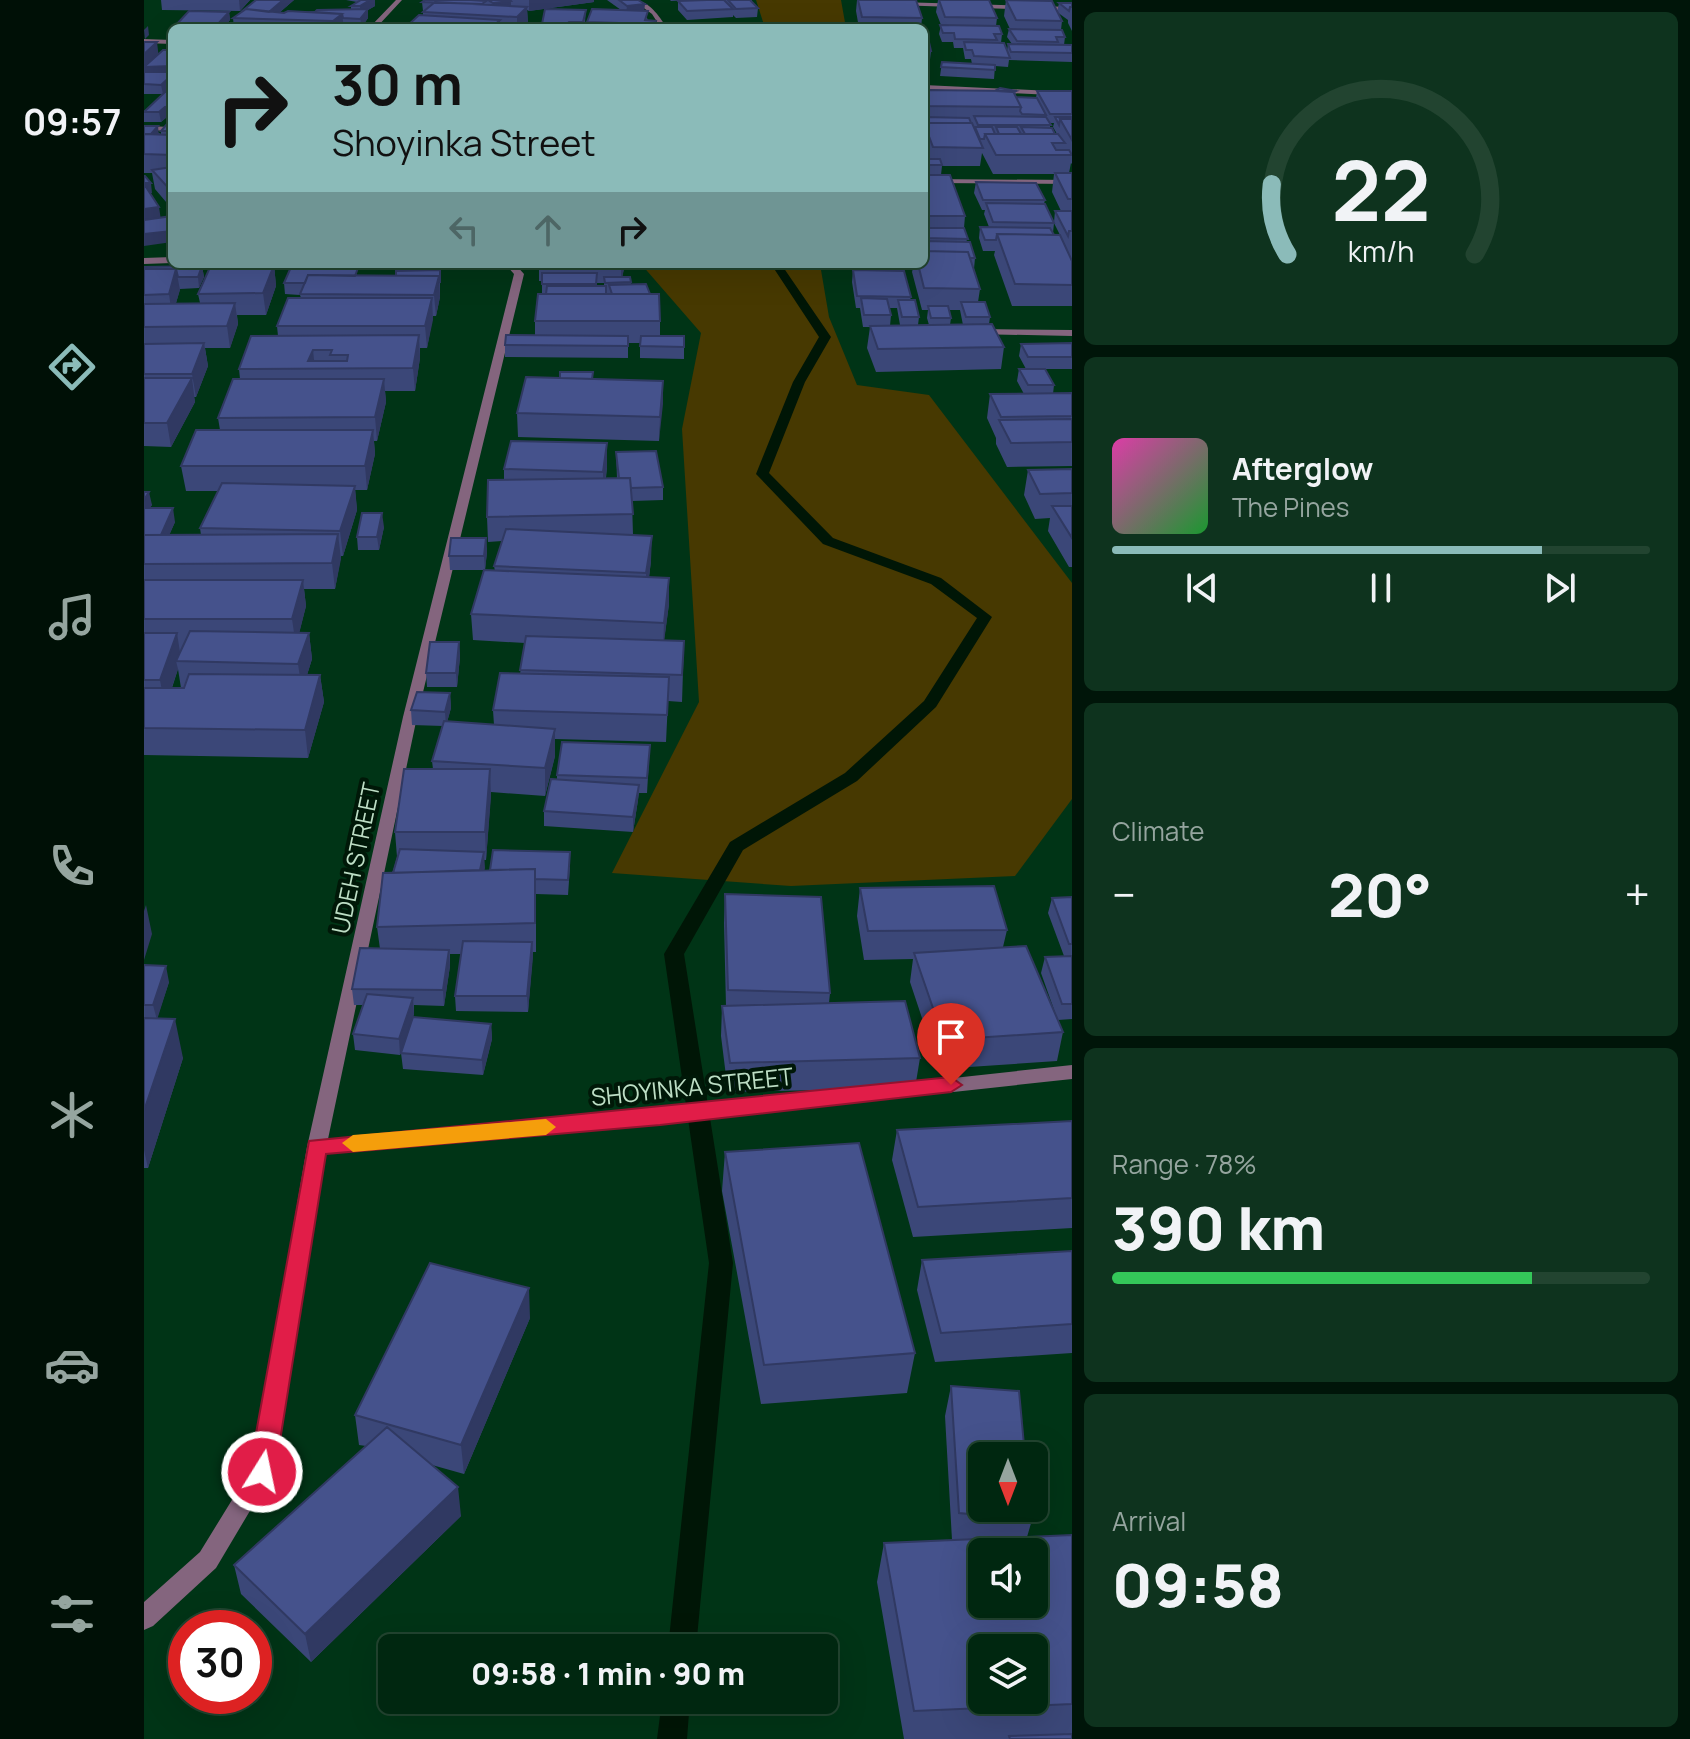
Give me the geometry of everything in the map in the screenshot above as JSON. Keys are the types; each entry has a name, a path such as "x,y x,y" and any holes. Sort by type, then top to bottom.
{"street":[{"path":"376,24 399,0"},
{"path":"636,0 654,13 661,24"},
{"path":"890,4 918,2 1072,9"},
{"path":"144,41 168,42"},
{"path":"144,50 168,50"},
{"path":"928,79 1072,86"},
{"path":"928,87 1072,94"},
{"path":"144,128 168,129"},
{"path":"928,181 1072,182"},
{"path":"144,261 168,260"},
{"name":"UDEH STREET","path":"144,1618 208,1560 262,1472 317,1147 410,717 519,274 514,268"},
{"path":"961,332 1072,333"},
{"name":"SHOYINKA STREET","path":"317,1147 660,1117 1072,1072"}],"shaded area":[{"path":"756,0 841,0 845,24 764,24"},
{"path":"644,268 821,268 829,317 857,385 929,395 1072,583 1072,799 1015,876 791,886 612,873 699,702 682,429 701,333"}],"building":[{"path":"256,0 283,0 269,12 246,9 241,12"},
{"path":"361,0 370,0 360,6 351,6"},
{"path":"488,0 510,0 511,1 493,3"},
{"path":"619,0 638,0 645,4 627,6"},
{"path":"724,0 733,9 687,11 678,1"},
{"path":"728,0 750,0 758,8 736,9"},
{"path":"858,0 916,0 922,18 862,17"},
{"path":"939,0 989,0 997,18 945,17"},
{"path":"1006,0 1052,1 1062,21 1016,20"},
{"path":"486,1 482,4 422,2"},
{"path":"435,2 527,7 517,17 423,12"},
{"path":"1059,3 1072,3 1072,7 1069,11"},
{"path":"246,9 342,14 333,21 233,18"},
{"path":"368,9 360,19 315,12 317,10"},
{"path":"545,9 586,10 583,22 542,24"},
{"path":"592,9 648,11 645,20 656,21 655,24 587,22"},
{"path":"189,11 229,12 218,24 177,24"},
{"path":"419,15 500,20 496,24 409,24"},
{"path":"569,22 650,24 568,24"},
{"path":"940,25 999,26 1002,34 994,34 997,40 955,39 954,33 943,33"},
{"path":"1009,29 1062,30 1065,37 1056,37 1058,42 1017,41"},
{"path":"144,42 157,42 144,54"},
{"path":"964,42 1004,43 1010,58 974,56 972,50 966,50"},
{"path":"1008,44 1072,45 1072,53 1011,52"},
{"path":"163,50 168,50 168,66 144,67"},
{"path":"942,62 995,65 995,70 941,67"},
{"path":"144,72 168,72 168,79 161,85 144,84"},
{"path":"1000,88 1016,91 995,91"},
{"path":"928,90 1013,91 1021,107 928,106"},
{"path":"1037,91 1072,91 1072,114 1050,114"},
{"path":"168,92 168,107 159,112 144,112"},
{"path":"1016,97 1037,98 1046,115 1022,114"},
{"path":"974,116 1046,117 1051,125 978,125"},
{"path":"928,117 969,118 971,123 928,123"},
{"path":"1055,117 1072,119 1060,119 1059,125"},
{"path":"1060,119 1072,119 1072,140"},
{"path":"928,123 972,123 983,148 933,147"},
{"path":"144,126 158,126 151,134 144,134"},
{"path":"975,127 992,127 995,134 985,134 984,139 980,139"},
{"path":"996,127 1017,127 1021,134 999,134"},
{"path":"1021,127 1052,128 1055,134 1025,134"},
{"path":"144,134 168,135 168,155 144,154"},
{"path":"985,134 1058,134 1065,143 1052,143 1056,150 1069,150 1072,155 996,155"},
{"path":"928,159 940,159 942,165 928,165"},
{"path":"168,168 168,188 152,170"},
{"path":"1055,173 1072,173 1072,199 1068,199"},
{"path":"928,175 950,175 965,216 928,216"},
{"path":"976,182 1036,183 1045,200 983,200"},
{"path":"144,184 159,207 144,209"},
{"path":"986,203 1045,204 1054,223 993,222"},
{"path":"1055,211 1072,211 1072,231 1068,236"},
{"path":"168,217 168,231 144,234 144,220"},
{"path":"980,227 1050,228 1054,235 997,234 996,240 985,240"},
{"path":"928,228 964,228 968,239 928,238"},
{"path":"997,234 1060,235 1072,261 1072,285 1015,284"},
{"path":"928,241 970,242 975,258 970,258 968,252 928,251"},
{"path":"928,251 968,252 980,289 924,288 919,268 928,268"},
{"path":"144,267 201,268 198,277 178,277 176,269"},
{"path":"210,268 273,268 263,293 198,294"},
{"path":"291,268 358,268 355,276 308,275 305,283 284,283"},
{"path":"144,269 176,269 169,294 144,295"},
{"path":"440,270 440,283 439,276 396,276 396,271"},
{"path":"853,270 904,271 911,297 857,296"},
{"path":"542,273 597,273 596,284 542,284"},
{"path":"308,275 439,276 434,295 300,294"},
{"path":"604,277 630,277 631,282 605,283"},
{"path":"646,284 650,294 612,294 609,285"},
{"path":"547,286 606,286 606,294 546,294"},
{"path":"538,294 659,294 660,321 535,321"},
{"path":"288,298 432,298 425,326 277,326"},
{"path":"861,298 887,299 891,315 864,315"},
{"path":"898,300 915,300 919,317 902,317"},
{"path":"961,302 985,302 990,317 966,317"},
{"path":"235,303 227,326 144,327 144,304"},
{"path":"928,306 948,306 951,318 931,318"},
{"path":"992,324 1004,347 878,349 870,326"},
{"path":"419,335 413,368 239,369 251,336","holes":["313,350 332,350 330,355 348,355 347,361 308,361"]},
{"path":"506,335 628,336 628,346 505,345"},
{"path":"641,336 684,336 684,347 640,346"},
{"path":"204,343 192,374 144,374 144,344"},
{"path":"1072,343 1072,357 1028,357 1021,344"},
{"path":"1019,369 1045,369 1054,385 1028,385"},
{"path":"560,372 593,372 592,379 560,378"},
{"path":"526,377 663,381 660,417 517,413"},
{"path":"144,378 192,378 167,423 144,423"},
{"path":"233,379 384,379 375,417 218,418"},
{"path":"1072,393 1072,416 1001,417 990,394"},
{"path":"1072,419 1072,442 1011,443 999,420"},
{"path":"196,430 373,430 365,466 181,466"},
{"path":"511,441 607,443 603,472 504,469"},
{"path":"656,451 663,487 631,488 630,478 619,478 616,452"},
{"path":"1072,469 1072,493 1040,494 1028,470"},
{"path":"630,478 633,514 487,517 488,480"},
{"path":"222,483 355,486 340,531 200,528"},
{"path":"1052,506 1072,506 1072,538"},
{"path":"144,508 173,508 161,535 144,535"},
{"path":"362,513 382,513 377,537 357,537"},
{"path":"506,529 652,536 646,573 494,566"},
{"path":"338,534 332,563 144,564 144,535"},
{"path":"451,538 486,538 484,556 449,556"},
{"path":"484,570 669,578 664,623 471,614"},
{"path":"144,580 303,580 292,619 144,619"},
{"path":"190,631 309,633 298,664 176,661"},
{"path":"144,633 177,633 160,680 144,680"},
{"path":"526,636 684,641 682,675 520,670"},
{"path":"430,642 459,642 456,673 426,673"},
{"path":"500,673 669,677 667,715 493,710"},
{"path":"189,674 320,675 305,730 144,728 144,688 184,688"},
{"path":"417,692 450,693 445,712 411,710"},
{"path":"444,721 555,729 545,768 432,761"},
{"path":"562,742 650,745 647,778 557,775"},
{"path":"404,769 490,769 485,832 395,832"},
{"path":"551,779 639,785 633,817 544,811"},
{"path":"400,849 484,852 480,870 393,873"},
{"path":"493,850 570,852 568,880 535,879 535,869 490,870"},
{"path":"535,869 535,923 377,927 383,873"},
{"path":"994,886 1007,930 868,931 860,888"},
{"path":"725,894 821,897 830,993 728,990"},
{"path":"1072,897 1072,944 1069,944 1052,898"},
{"path":"463,941 532,942 527,996 455,996"},
{"path":"1026,946 1063,1032 944,1040 914,953"},
{"path":"360,948 449,950 443,990 352,989"},
{"path":"1072,956 1072,1004 1062,1004 1045,957"},
{"path":"144,965 166,966 153,1005 144,1005"},
{"path":"367,994 413,998 399,1039 353,1034"},
{"path":"905,1001 920,1058 730,1063 722,1006"},
{"path":"413,1017 491,1024 482,1060 401,1053"},
{"path":"144,1018 175,1019 144,1111"},
{"path":"1072,1121 1072,1198 918,1207 897,1130"},
{"path":"859,1143 915,1353 764,1365 725,1152"},
{"path":"1072,1251 1072,1324 941,1333 922,1260"},
{"path":"430,1263 529,1288 461,1445 355,1415"},
{"path":"951,1386 1019,1391 1024,1442 968,1442 968,1514 959,1513"},
{"path":"387,1427 458,1487 305,1634 234,1565"},
{"path":"1072,1535 1072,1704 1048,1705 1048,1634 968,1634 968,1709 914,1711 884,1543 968,1539 968,1618 1048,1618 1048,1538 1002,1538"},
{"path":"1072,1734 1072,1739 1010,1739 1009,1736"}],"waterway":[{"path":"683,1634 721,1263 674,954 736,846 851,777 930,704 985,617 936,581 828,541 762,474 799,382 825,337 779,268"},
{"path":"672,1739 675,1714"}],"slow traffic":[{"path":"353,1143 546,1127"}],"route":[{"path":"262,1472 317,1147 660,1117 951,1085"}]}
